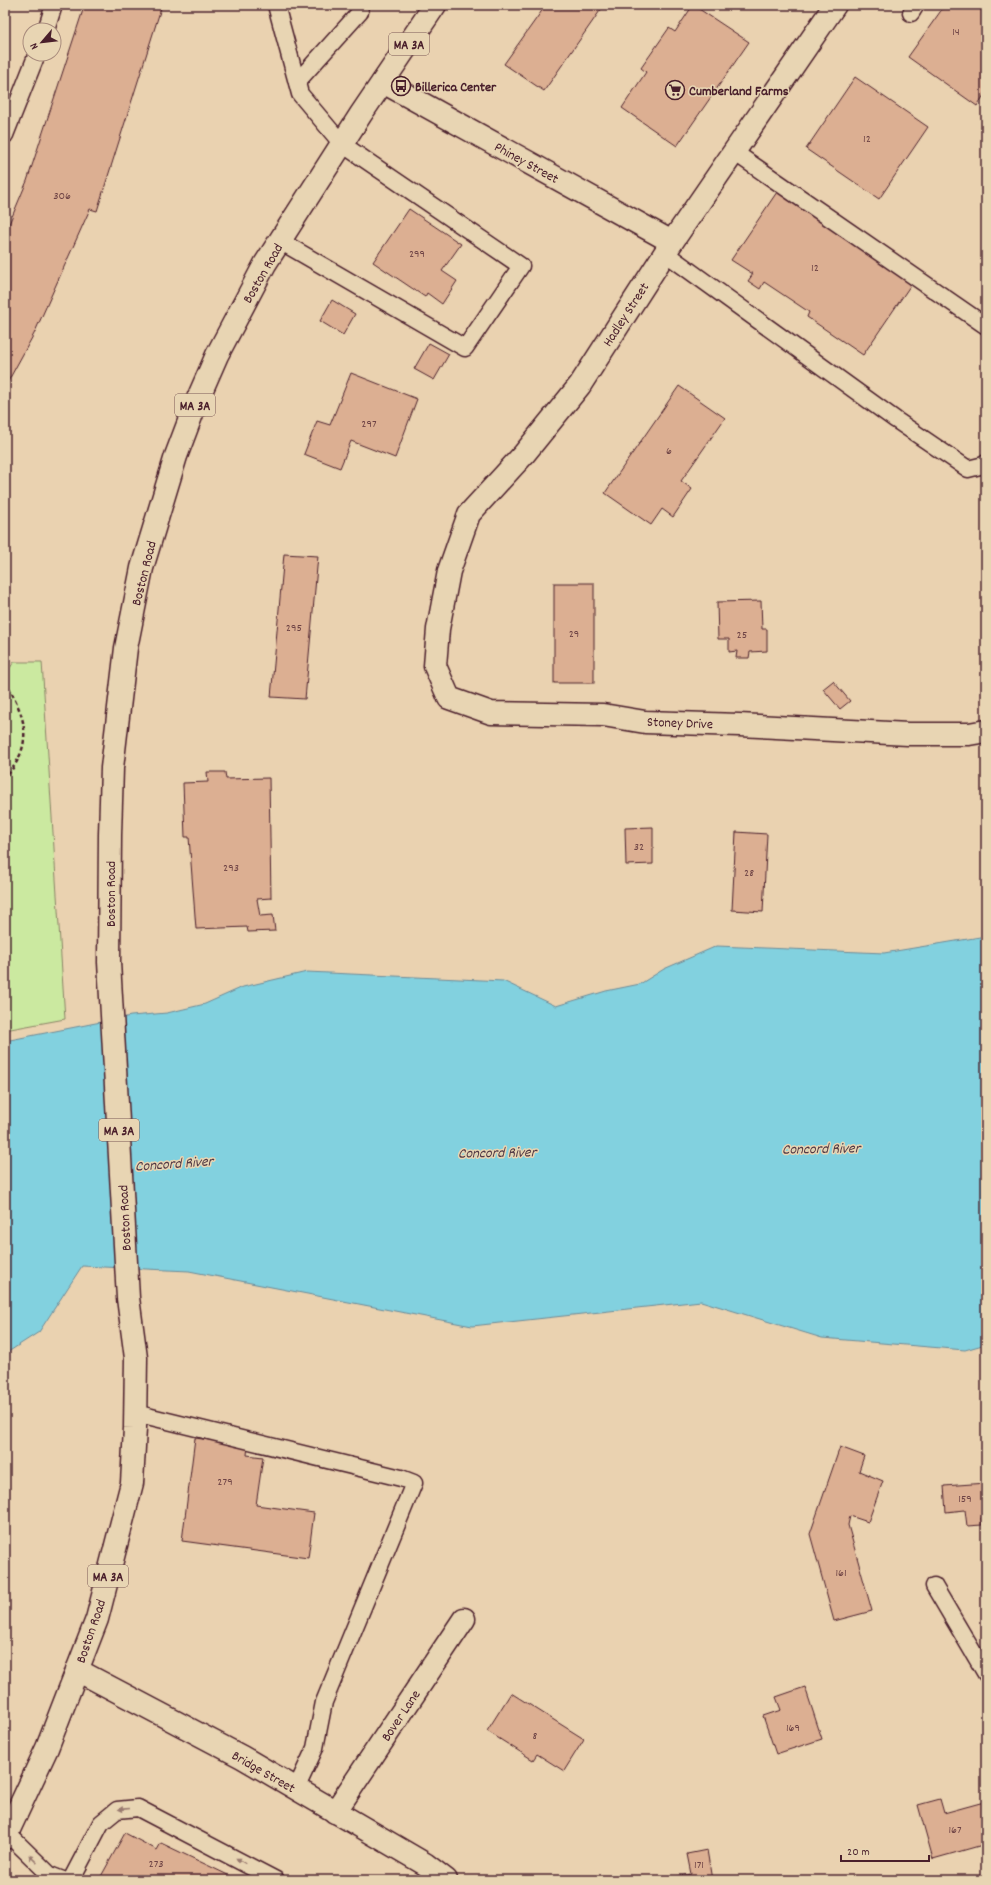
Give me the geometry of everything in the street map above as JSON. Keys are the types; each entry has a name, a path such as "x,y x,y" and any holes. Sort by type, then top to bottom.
{"main road":[{"name":"Boston Road","path":"6,1836 47,1748 97,1619 132,1483 136,1358 128,1298 109,962 112,768 126,648 142,568 176,456 196,403 217,356 265,264 382,82 435,5"},
{"name":"Hadley Street","path":"438,629 449,571 469,514 524,454 580,385 668,247 835,5"},
{"name":"Phiney Street","path":"382,82 668,247"},
{"name":"Stoney Drive","path":"438,629 435,666 449,698 491,713 603,715 644,722 739,725 908,734 969,734 986,731"},
{"name":"Bover Lane","path":"335,1812 464,1619"},
{"name":"Bridge Street","path":"77,1670 242,1758 425,1864 446,1880"}],"lane":[{"path":"49,22 54,5"},
{"path":"276,5 300,94 342,144 521,266 465,348 280,241"},
{"path":"297,82 360,12 359,5"},
{"path":"5,135 34,62"},
{"path":"734,152 986,326"},
{"path":"668,247 896,420 968,469 984,465 986,463"},
{"path":"135,1413 401,1478 414,1483 324,1702 315,1748 296,1789"},
{"path":"934,1586 986,1674"},
{"path":"71,1880 101,1823 117,1810 138,1808 276,1880"},
{"path":"6,1836 50,1875 63,1880"}],"path":[{"path":"5,681 19,710 26,739 19,757 5,778"}],"green space":[{"path":"14,662 42,662 65,1019 5,1030 5,675"}],"water":[{"name":"Concord River","path":"986,936 986,1344 965,1350 822,1338 701,1301 472,1326 189,1271 82,1266 39,1332 5,1354 5,1041 131,1016 167,1013 205,1004 243,987 307,972 503,981 556,1006 606,991 640,984 664,969 717,946 884,953"}],"building":[{"path":"76,5 162,5 97,211 90,209 34,334 5,387 5,231 27,181 84,7"},
{"path":"546,5 604,5 544,91 504,64"},
{"name":"Cumberland Farms","path":"693,5 749,42 677,146 622,108 646,72 641,68 669,28 675,32"},
{"path":"945,5 986,5 986,92 977,106 908,57"},
{"path":"855,77 928,127 879,199 806,149"},
{"path":"777,192 912,283 863,355 807,317 809,312 764,282 760,289 748,281 753,274 731,260"},
{"path":"409,209 461,244 442,271 457,281 442,304 427,293 425,297 373,262"},
{"path":"332,300 355,314 343,335 320,321"},
{"path":"429,343 449,354 434,380 414,369"},
{"path":"351,373 417,399 395,458 351,441 340,468 304,454 317,421 330,425"},
{"path":"679,386 725,418 681,481 692,489 673,517 662,509 651,525 605,493"},
{"path":"284,554 318,556 305,699 271,697"},
{"path":"554,583 594,583 594,683 554,683"},
{"path":"761,601 762,629 767,629 767,651 750,652 749,658 736,658 737,651 729,652 729,639 718,639 717,602"},
{"path":"833,681 850,701 840,709 823,689"},
{"path":"207,772 225,772 226,779 269,778 271,898 257,899 260,916 273,915 275,931 248,932 247,927 196,929 189,837 185,837 183,783 208,782"},
{"path":"653,827 653,864 626,865 625,828"},
{"path":"736,832 767,834 763,912 732,910"},
{"path":"195,1438 248,1445 247,1455 263,1457 256,1505 314,1513 308,1558 182,1541"},
{"path":"840,1447 864,1456 859,1471 883,1481 868,1522 850,1516 848,1525 872,1611 834,1621 810,1534"},
{"path":"986,1483 986,1517 981,1518 982,1525 967,1526 965,1510 946,1512 944,1486"},
{"path":"805,1687 822,1739 776,1754 763,1716 781,1710 776,1697"},
{"path":"511,1693 584,1739 564,1771 537,1754 533,1760 487,1731"},
{"path":"940,1799 944,1813 984,1802 986,1811 986,1844 933,1859 918,1805"},
{"path":"125,1833 157,1850 161,1843 230,1876 228,1880 99,1880"},
{"path":"707,1850 712,1880 658,1880 691,1874 687,1854"}],"place":[{"name":"Billerica Center","path":"401,86"},
{"name":"Cumberland Farms","path":"675,90"}]}
